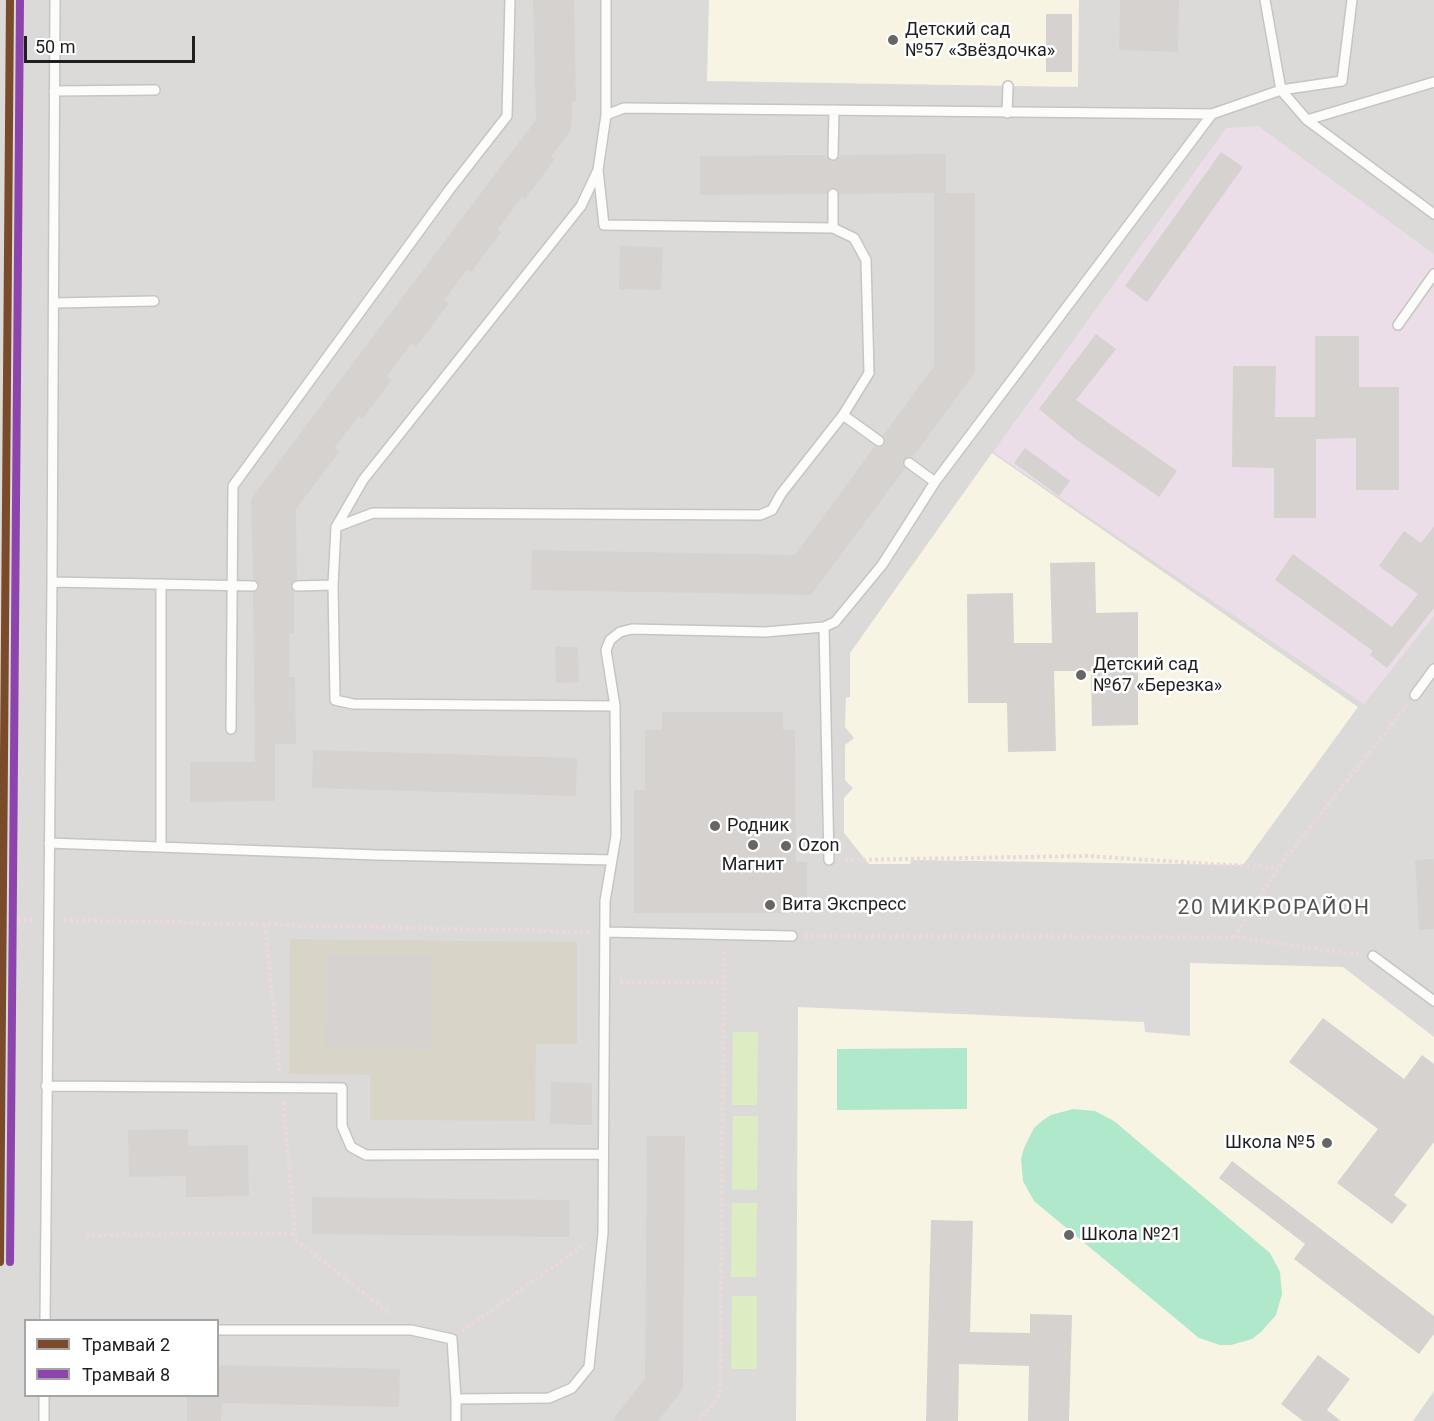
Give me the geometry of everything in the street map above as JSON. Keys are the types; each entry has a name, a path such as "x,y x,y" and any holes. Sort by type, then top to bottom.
{"lane":[{"path":"45,1319 55,0"},
{"path":"231,729 233,486 450,189 507,116 510,0"},
{"path":"336,527 373,513 760,515 772,510 781,494 843,415 869,373 866,260 854,238 833,228 604,225 598,170 606,115 606,0"},
{"path":"1266,0 1281,90 1307,120 1434,214"},
{"path":"606,115 624,108 1212,114 1281,90 1342,81 1352,0"},
{"path":"1307,120 1434,82"},
{"path":"1007,113 1008,86"},
{"path":"54,92 155,90"},
{"path":"833,155 834,110"},
{"path":"456,1399 549,1398 572,1388 589,1366 603,1233 605,901 616,836 615,706 606,650 610,640 620,632 632,628 765,632 825,627 835,622 882,566 935,482 1212,114"},
{"path":"598,170 581,206 363,480 336,527 333,585 335,699 353,704 615,706"},
{"path":"833,194 833,228"},
{"path":"1398,325 1434,274"},
{"path":"54,303 154,301"},
{"path":"843,415 879,441"},
{"path":"909,463 935,482"},
{"path":"52,582 253,586"},
{"path":"160,847 161,584"},
{"path":"297,586 333,585"},
{"path":"825,627 829,860"},
{"path":"1415,695 1434,669"},
{"path":"49,843 377,855 612,860"},
{"path":"605,932 792,936"},
{"path":"1373,957 1434,1001"},
{"path":"46,1086 342,1088 342,1126 351,1147 366,1155 603,1154"},
{"path":"219,1330 411,1330 452,1339 456,1421"},
{"path":"44,1397 44,1421"}],"path":[{"path":"1234,938 1278,868 1415,695"},
{"path":"829,860 1086,856 1278,868"},
{"path":"71,920 605,932"},
{"path":"266,925 296,1240 411,1330"},
{"path":"699,1421 720,1394 724,936"},
{"path":"792,936 1234,938 1373,957"},
{"path":"604,981 724,982"},
{"path":"452,1339 603,1233"},
{"path":"86,1235 296,1234"}],"shaded area":[{"path":"0,0 1434,0 1434,1421 0,1421"},
{"name":"Детский сад №57 «Звёздочка»","path":"709,0 1079,0 1078,87 707,81"},
{"path":"1258,126 1434,254 1434,616 1364,704 993,452 1226,128"},
{"name":"Детский сад №67 «Березка»","path":"992,453 1358,707 1243,865 911,860 910,864 869,864 844,833 844,798 853,788 845,780 845,745 854,738 845,727 846,698 850,697 850,653"},
{"path":"290,939 577,942 577,1044 536,1044 535,1121 370,1120 370,1075 289,1074"},
{"name":"Школа №21","path":"1190,963 1343,967 1434,1037 1434,1391 1413,1421 796,1421 798,1007 1144,1022 1145,1032 1190,1036"}],"green space":[{"path":"733,1032 758,1032 757,1105 732,1105"},
{"path":"967,1048 967,1109 837,1110 837,1049"},
{"path":"1073,1109 1095,1111 1114,1121 1270,1253 1280,1272 1282,1294 1276,1315 1261,1332 1252,1339 1231,1345 1220,1345 1199,1338 1034,1201 1023,1181 1021,1159 1024,1148 1034,1128 1042,1121 1051,1115"},
{"path":"733,1116 758,1116 757,1190 732,1189"},
{"path":"732,1203 757,1203 756,1277 731,1277"},
{"path":"732,1296 757,1296 757,1369 731,1369"}],"building":[{"path":"533,0 574,0 576,101 572,101 570,132 551,156 555,159 525,199 522,197 497,230 501,233 471,272 467,270 444,300 449,303 416,347 411,344 387,376 392,380 362,419 359,416 334,448 339,452 296,509 297,579 290,586 294,592 294,633 289,634 289,677 295,677 296,744 275,744 275,801 190,802 190,762 255,762 253,593 260,586 253,579 251,499 536,120"},
{"path":"1120,0 1179,0 1178,52 1119,50"},
{"path":"1046,14 1072,14 1072,72 1046,72"},
{"path":"1221,152 1243,167 1147,302 1125,286"},
{"path":"946,154 946,193 975,193 975,372 913,457 909,456 904,459 902,463 905,468 811,595 531,590 532,550 795,555 875,446 879,448 884,445 886,441 883,436 934,366 934,193 840,194 832,187 826,194 700,195 700,156 826,155 833,162 840,155"},
{"path":"620,246 663,247 661,290 619,289"},
{"path":"1096,334 1116,349 1076,400 1177,471 1159,497 1077,440 1039,409"},
{"path":"1315,336 1359,336 1359,387 1399,387 1399,490 1356,490 1356,438 1316,439 1316,518 1274,518 1274,468 1232,467 1233,366 1276,366 1275,417 1315,417"},
{"path":"1025,448 1070,481 1059,496 1014,463"},
{"path":"1434,526 1434,608 1387,668 1370,655 1373,651 1275,580 1293,554 1392,627 1418,594 1379,566 1404,531 1421,543"},
{"path":"1095,562 1096,613 1138,612 1138,725 1092,726 1091,671 1054,671 1056,751 1008,752 1007,703 968,703 967,594 1013,593 1014,643 1052,643 1050,563"},
{"path":"555,647 578,647 579,682 556,683"},
{"name":"Родник","path":"662,712 783,712 783,730 795,730 796,862 807,862 807,913 634,913 634,790 645,790 645,730 662,730"},
{"path":"313,750 577,758 576,796 312,788"},
{"path":"1434,859 1434,929 1419,930 1415,860"},
{"path":"326,955 432,955 431,1050 325,1049"},
{"path":"1323,1018 1404,1079 1422,1055 1434,1064 1434,1142 1394,1195 1407,1205 1392,1224 1337,1183 1378,1129 1289,1062"},
{"path":"551,1082 592,1083 592,1125 550,1124"},
{"path":"188,1129 188,1146 248,1145 249,1196 186,1197 186,1176 129,1177 128,1130"},
{"path":"647,1136 685,1136 683,1389 658,1421 612,1421 645,1378"},
{"path":"1232,1161 1434,1316 1434,1334 1419,1354 1294,1259 1305,1244 1219,1178"},
{"path":"312,1197 569,1200 569,1237 312,1234"},
{"path":"931,1220 973,1221 970,1332 1030,1333 1030,1314 1072,1315 1069,1421 1028,1421 1029,1366 959,1364 958,1421 926,1421"},
{"path":"1318,1355 1350,1379 1327,1410 1341,1421 1303,1421 1281,1404"},
{"path":"219,1365 400,1369 399,1407 222,1403 221,1421 187,1421 187,1397 219,1397"}],"tram line":[{"name":"2","path":"0,1262 10,0"},
{"name":"8","path":"10,1262 20,0"}],"place":[{"name":"Детский сад №57 «Звёздочка»","path":"893,40"},
{"name":"Детский сад №67 «Березка»","path":"1081,675"},
{"name":"Родник","path":"715,826"},
{"name":"Магнит","path":"753,845"},
{"name":"Ozon","path":"786,846"},
{"name":"Вита Экспресс","path":"770,905"},
{"name":"Школа №5","path":"1327,1143"},
{"name":"Школа №21","path":"1069,1235"}],"district":[{"name":"20 МИКРОРАЙОН","path":"1274,909"}]}
